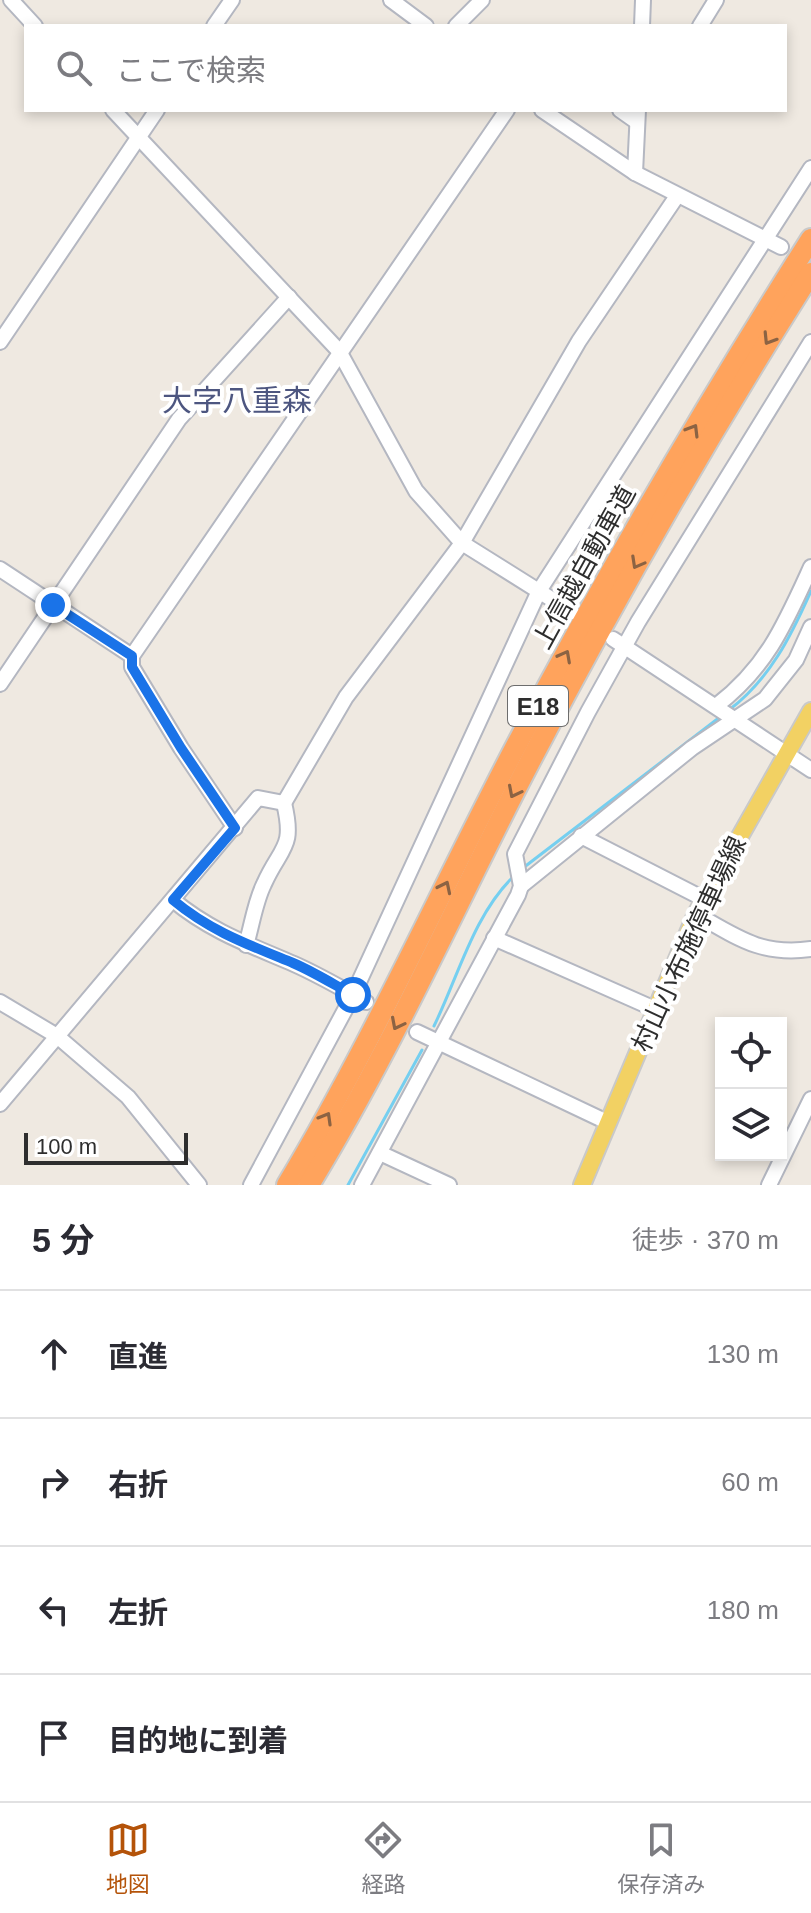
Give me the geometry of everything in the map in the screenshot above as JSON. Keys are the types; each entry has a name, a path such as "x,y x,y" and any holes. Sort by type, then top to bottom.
{"highway":[{"name":"上信越自動車道","path":"287,1185 366,1045 576,633 704,410 811,239"},
{"name":"上信越自動車道","path":"309,1185 384,1050 591,646 692,467 811,273"}],"main road":[{"name":"村山小布施停車場線","path":"582,1185 696,914 811,711"}],"street":[{"path":"11,0 33,24"},
{"path":"215,24 232,0"},
{"path":"391,0 423,24"},
{"path":"458,24 482,0"},
{"path":"642,24 643,0"},
{"path":"701,24 716,0"},
{"path":"115,112 339,351 416,491 462,543 572,612"},
{"path":"0,342 156,112"},
{"path":"235,828 132,667 132,656 506,112"},
{"path":"545,112 635,173 781,247"},
{"path":"635,173 637,120"},
{"path":"251,1185 360,999 539,591 811,168"},
{"path":"246,945 263,885 286,847 291,831 284,803 346,697 384,641 462,543 579,341 677,196"},
{"path":"0,684 179,419 289,297"},
{"path":"362,1185 494,938 519,878 515,854 521,839 619,643 811,342"},
{"path":"718,707 745,684 777,641 811,567"},
{"path":"0,569 132,656"},
{"path":"519,878 581,836 692,748 765,699 796,660 811,627"},
{"path":"619,643 811,770"},
{"path":"0,1103 258,798 284,803"},
{"path":"581,836 704,899"},
{"path":"173,900 196,920 296,965 360,999"},
{"path":"696,914 741,939 782,954 811,950"},
{"path":"494,938 657,1010"},
{"path":"0,1002 57,1036 128,1097 199,1185"},
{"path":"417,1032 607,1122"},
{"path":"769,1185 811,1099"},
{"path":"380,1153 449,1185"}],"waterway":[{"path":"729,710 768,671 811,591"},
{"path":"523,868 720,717"},
{"path":"434,1026 477,927 500,891 514,876"},
{"path":"348,1185 422,1050"}],"district":[{"name":"大字八重森","path":"237,400"}],"route":[{"path":"53,605 132,656 132,667 235,828 173,900 196,920 231,939 296,965 353,995"}]}
